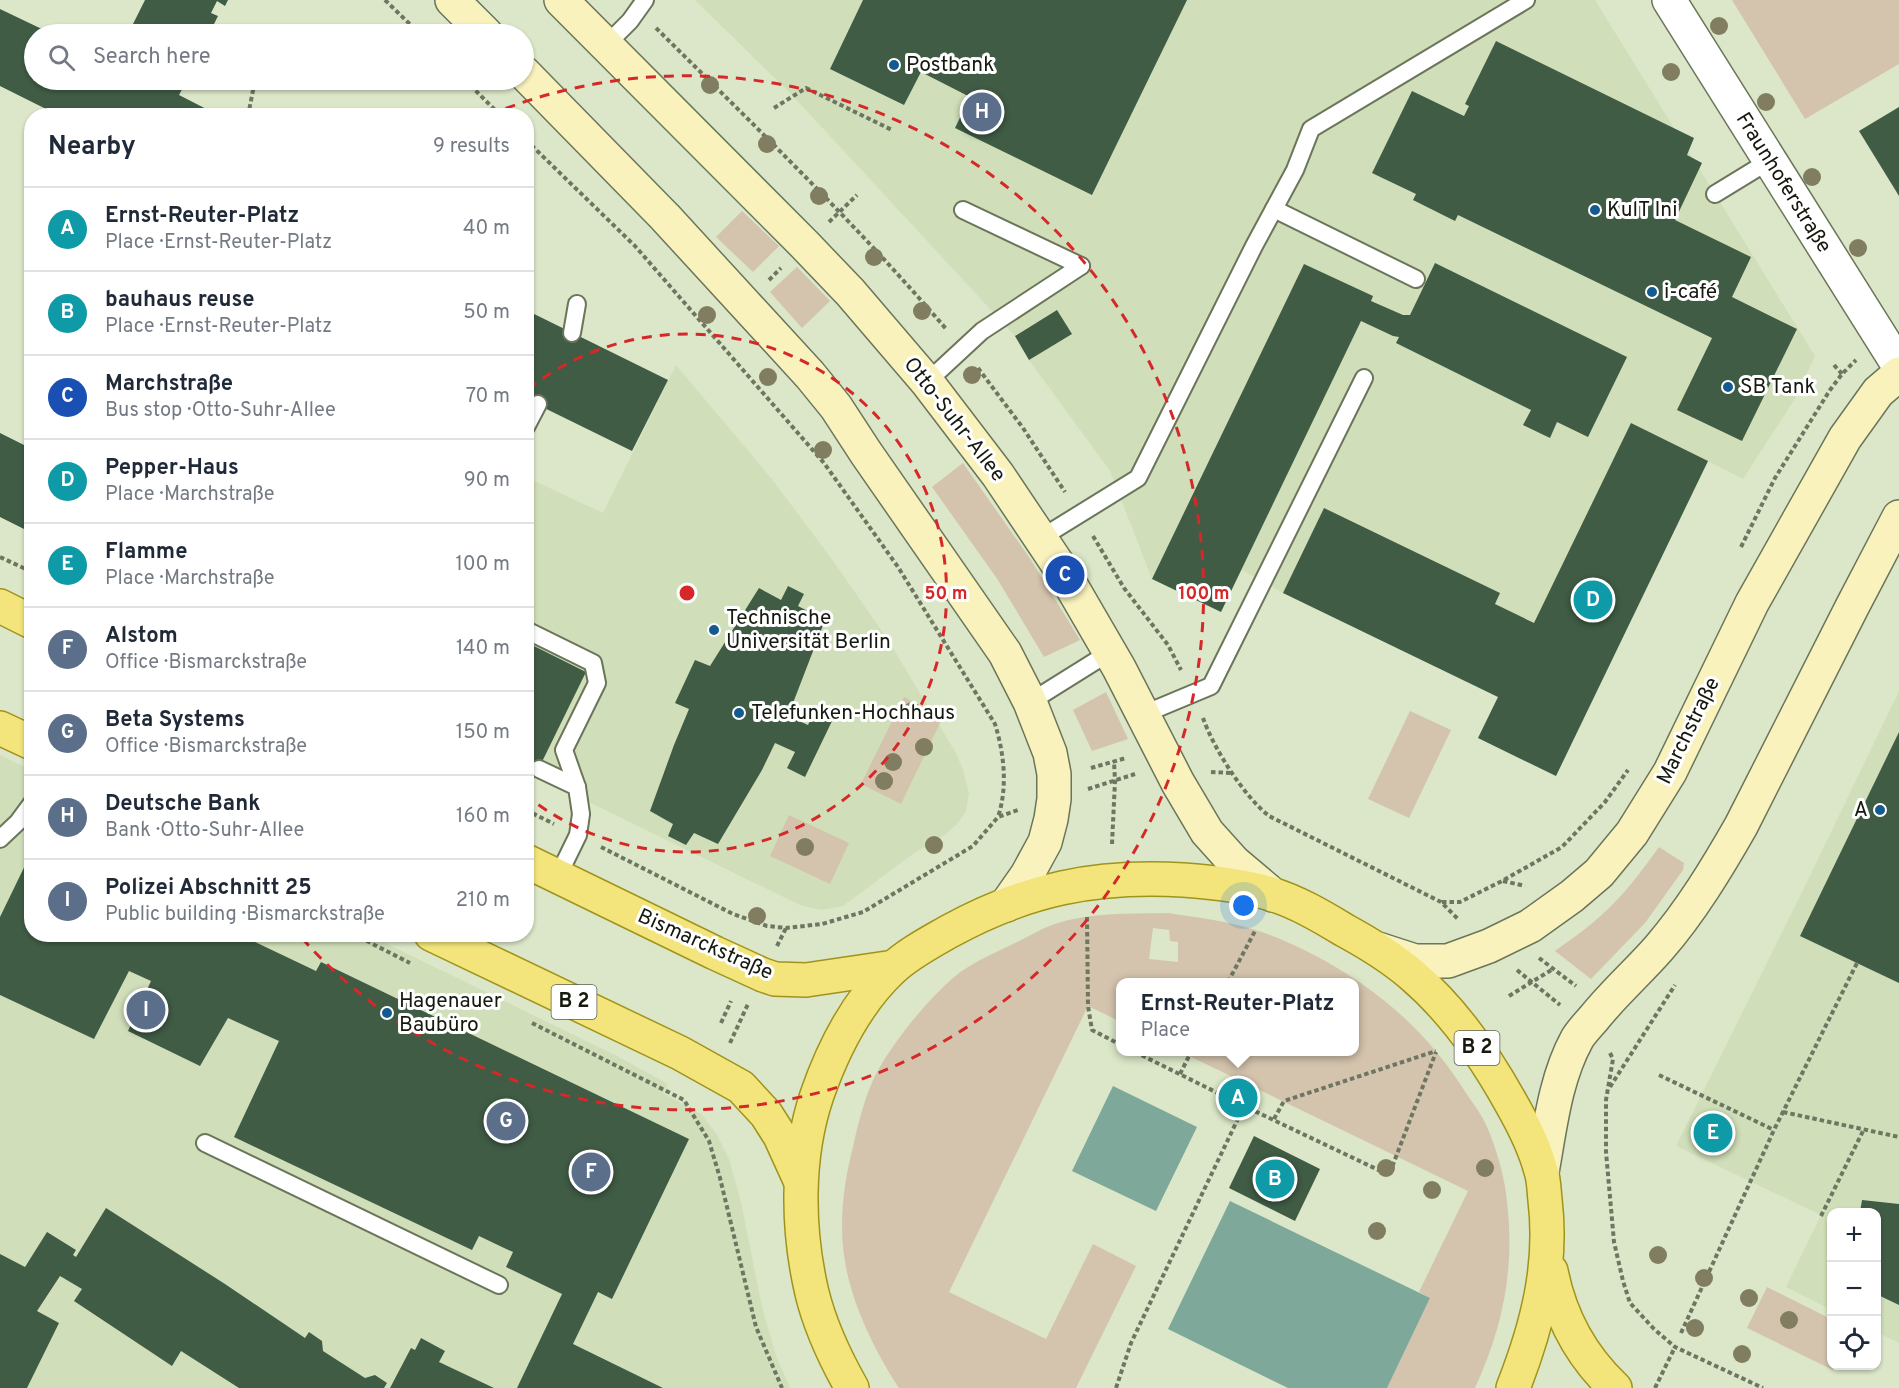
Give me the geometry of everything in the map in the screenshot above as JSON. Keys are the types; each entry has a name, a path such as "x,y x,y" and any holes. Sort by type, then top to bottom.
{"main road":[{"path":"452,0 476,24"},
{"name":"Otto-Suhr-Allee","path":"561,0 842,284 927,382 998,475 1041,538 1110,652 1178,783 1207,832 1234,862 1273,895"},
{"path":"534,82 664,217 810,375 836,407 1005,653 1030,702 1050,753 1054,774 1053,809 1045,842 1027,875 1006,905"},
{"name":"Marchstraße","path":"1378,949 1415,961 1448,961 1489,946 1530,926 1599,873 1632,833 1670,772 1752,603 1845,438 1878,392 1899,374"},
{"path":"1542,1172 1558,1091 1566,1062 1577,1037 1611,997 1659,948 1687,913 1722,860 1899,517"},
{"path":"0,606 24,618"},
{"path":"0,728 24,739"},
{"name":"Bismarckstraße","path":"534,865 715,953 776,979 806,980 894,967"},
{"name":"B 2","path":"894,967 929,942 964,923 1006,905 1066,886 1104,880 1156,879 1209,882 1243,887 1273,895 1327,920 1378,949 1410,973 1435,996 1464,1030 1502,1086 1529,1139 1542,1172 1547,1215 1548,1258 1554,1288 1564,1318 1580,1348 1597,1372 1615,1388"},
{"name":"B 2","path":"448,942 681,1053 741,1087 766,1114 793,1161 802,1184 802,1221 812,1294 838,1364 852,1388"},
{"path":"802,1184 804,1145 811,1112 824,1074 848,1025 866,997 894,967"},
{"path":"1513,1388 1540,1307 1548,1258"}],"street":[{"name":"Fraunhoferstraße","path":"1668,0 1899,366"}],"lane":[{"path":"606,45 630,21 645,0"},
{"path":"1041,538 1138,478 1295,170 1311,129 1526,0"},
{"path":"1715,194 1769,160"},
{"path":"1274,208 1416,279"},
{"path":"927,382 982,331 1081,266 963,210"},
{"path":"572,333 577,304"},
{"path":"1144,714 1211,686 1364,378"},
{"path":"534,410 537,404"},
{"path":"534,634 593,663 590,680 558,747 578,787 581,813 578,835 558,876"},
{"path":"1030,702 1110,652"},
{"path":"539,768 578,787"},
{"path":"0,839 24,814"},
{"path":"205,1143 499,1285"}],"path":[{"path":"385,0 410,24"},
{"path":"774,108 806,88 892,130"},
{"path":"250,108 253,90"},
{"path":"475,90 493,108"},
{"path":"534,148 634,246 824,463 898,567 995,723 1001,744 1003,782 1003,802 998,817 973,846 863,912 822,924 786,928 767,926 733,914 534,814"},
{"path":"1739,552 1775,478 1830,390 1852,363"},
{"path":"0,557 24,568"},
{"path":"1091,768 1130,756"},
{"path":"1112,844 1114,761"},
{"path":"1441,902 1460,902 1562,847 1605,802 1628,769"},
{"path":"1097,787 1144,771"},
{"path":"1206,772 1232,773 1261,810 1269,816 1441,902 1463,924"},
{"path":"998,817 1011,812"},
{"path":"1087,917 1088,1006 1092,1030 1116,1042"},
{"path":"782,935 786,928"},
{"path":"1230,978 1255,931"},
{"path":"369,942 416,966"},
{"path":"1539,958 1583,992"},
{"path":"1681,1333 1774,1130 1857,963"},
{"path":"1509,996 1553,969"},
{"path":"1518,970 1565,1009"},
{"path":"721,1023 731,1001"},
{"path":"736,1030 746,1009"},
{"path":"522,1018 684,1100 709,1142 756,1327 782,1388"},
{"path":"1609,1047 1613,1059 1606,1100 1606,1152 1614,1242 1630,1302 1653,1329 1675,1347 1763,1388"},
{"path":"1143,1056 1389,1175 1436,1051 1284,1101 1274,1119"},
{"path":"1180,1074 1189,1056"},
{"path":"1659,1075 1774,1130"},
{"path":"1116,1388 1131,1343 1244,1106"},
{"path":"1783,1112 1899,1137"},
{"path":"1821,1215 1864,1130"},
{"path":"1655,1388 1675,1347"}],"shaded area":[{"path":"695,0 1595,0 1815,356 1796,397 1743,479 1708,461 1556,776 1478,738 1498,697 1283,593 1242,570 1221,612 1152,579 1110,471 1029,360 1015,336 793,96"},
{"path":"1732,0 1899,0 1899,64 1805,119"},
{"path":"742,211 779,246 753,272 716,237"},
{"path":"797,267 830,301 802,328 770,292"},
{"name":"Technische Universität Berlin","path":"676,365 771,478 831,558 888,640 956,753 963,770 969,793 966,811 958,823 946,834 910,856 843,906 821,910 800,905 534,775 534,481 603,513"},
{"path":"963,463 1031,560 1080,640 1044,657 998,580 932,487"},
{"path":"1899,691 1899,1343 1881,1334 1881,1208 1827,1208 1827,1308 1786,1287 1821,1215 1676,1146"},
{"path":"1106,692 1128,739 1092,751 1073,710"},
{"path":"904,697 943,717 901,804 861,784"},
{"path":"1410,711 1451,730 1409,818 1368,799"},
{"path":"0,755 24,767 24,942 383,942 615,1055 668,1084 663,1093 701,1114 716,1133 729,1159 741,1202 762,1307 776,1356 790,1388 0,1388"},
{"path":"789,815 849,843 830,884 770,856"},
{"path":"1659,847 1684,863 1683,870 1645,923 1591,979 1555,951 1607,910 1632,883"},
{"path":"1168,913 1254,929 1288,942 1353,978 1116,978 1116,1020 1088,1006 949,1292 1046,1339 1093,1244 1136,1266 1076,1388 899,1388 864,1325 852,1290 844,1255 842,1214 847,1173 862,1112 874,1078 900,1036 923,1008 959,973 1043,928 1080,918","holes":["1153,928 1169,930 1170,941 1178,942 1178,962 1149,959"]},
{"path":"1359,982 1380,997 1419,1032 1453,1073 1483,1119 1500,1164 1509,1227 1508,1274 1500,1320 1493,1343 1475,1388 1387,1388 1430,1298 1419,1292 1468,1191 1189,1056 1359,1056"},
{"path":"1767,1287 1827,1317 1827,1367 1747,1328"}],"water":[{"path":"1113,1086 1197,1127 1156,1211 1072,1171"},
{"path":"1230,1201 1430,1298 1387,1388 1288,1388 1168,1329"}],"building":[{"path":"145,0 228,0 225,6 217,1 211,13 218,16 214,24 133,24"},
{"path":"863,0 1187,0 1092,195 955,128 970,97 921,72 904,105 830,69"},
{"path":"0,9 31,24 24,24 24,90 182,90 179,95 204,108 44,108 0,86"},
{"path":"1496,41 1694,138 1687,155 1702,163 1675,220 1751,257 1732,297 1797,329 1742,441 1677,410 1712,338 1458,215 1455,221 1413,200 1416,194 1372,173 1412,91 1464,116 1469,106 1465,104"},
{"path":"1899,107 1899,196 1859,131"},
{"path":"1435,263 1627,357 1588,437 1557,422 1550,438 1523,425 1531,410 1396,343 1399,337 1361,321 1221,612 1152,579 1304,264 1373,296 1371,301 1403,315 1410,315"},
{"path":"1057,310 1072,334 1029,360 1015,336"},
{"path":"534,314 668,380 632,451 534,403"},
{"path":"1631,423 1708,461 1556,776 1478,738 1498,697 1283,593 1324,508 1500,593 1495,604 1534,623"},
{"path":"0,433 24,445 24,529 0,517"},
{"name":"Telefunken-Hochhaus","path":"788,586 804,594 798,606 825,620 788,716 808,725 816,708 834,717 805,777 787,768 795,752 775,743 762,770 718,844 694,833 686,845 668,836 673,824 650,811 689,709 675,703 695,660 710,666 759,588 781,600"},
{"path":"534,646 586,672 537,772 534,771"},
{"name":"A","path":"1899,732 1899,983 1800,936"},
{"path":"24,868 24,942 255,942 316,971 321,962 689,1139 612,1299 598,1292 573,1344 663,1388 517,1388 562,1294 506,1267 513,1252 479,1236 472,1250 234,1137 279,1041 228,1018 200,1066 128,1031 151,981 129,971 94,1039 0,995 0,917"},
{"path":"1254,1136 1320,1169 1295,1221 1229,1188"},
{"path":"1862,1200 1899,1204 1899,1305 1881,1296 1881,1208 1861,1208"},
{"path":"106,1208 305,1338 309,1332 322,1341 323,1351 365,1378 375,1375 387,1383 384,1388 239,1388 181,1351 172,1366 74,1301 82,1289 60,1276 37,1311 59,1323 27,1388 0,1388 0,1254 25,1267 47,1232 76,1250 73,1255 76,1257"},
{"path":"421,1338 445,1351 439,1362 494,1388 390,1388 411,1348 415,1350"}],"place":[{"name":"Postbank","path":"894,65"},
{"name":"Deutsche Bank","path":"982,112"},
{"name":"KulT Ini","path":"1595,210"},
{"name":"i-café","path":"1652,292"},
{"name":"SB Tank","path":"1728,387"},
{"name":"Marchstraße","path":"1065,575"},
{"name":"Pepper-Haus","path":"1593,600"},
{"name":"Technische Universität Berlin","path":"714,630"},
{"name":"Telefunken-Hochhaus","path":"739,713"},
{"name":"A","path":"1880,810"},
{"name":"Polizei Abschnitt 25","path":"146,1010"},
{"name":"Hagenauer Baubüro","path":"387,1013"},
{"name":"Ernst-Reuter-Platz","path":"1238,1098"},
{"name":"Beta Systems","path":"506,1121"},
{"name":"Flamme","path":"1713,1133"},
{"name":"Alstom","path":"591,1172"},
{"name":"bauhaus reuse","path":"1275,1179"}]}
